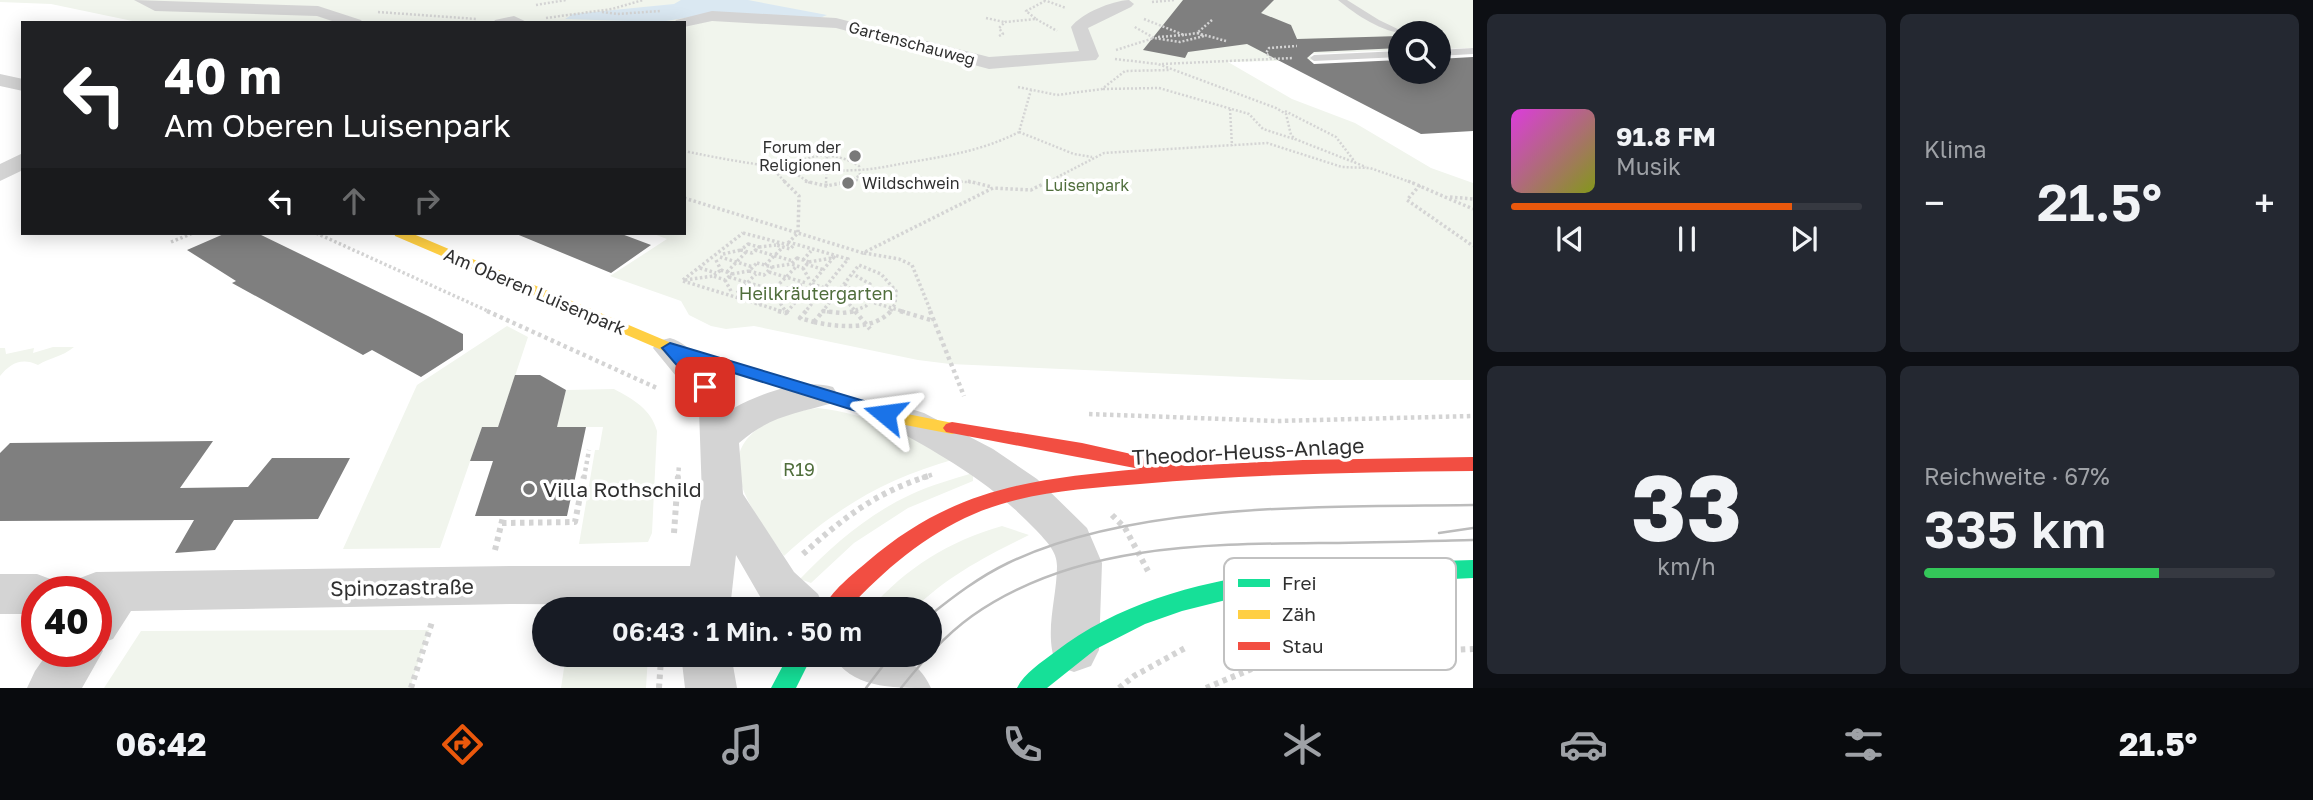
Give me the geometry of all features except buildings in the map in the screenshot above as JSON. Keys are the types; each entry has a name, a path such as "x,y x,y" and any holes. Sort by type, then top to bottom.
{"main road":[{"name":"Am Oberen Luisenpark","path":"405,235 670,348 820,395 906,420 1082,450 1179,471"},
{"name":"Theodor-Heuss-Anlage","path":"844,597 859,580 910,537 988,499 1023,490 1179,471 1473,464"},
{"path":"1029,688 1074,650 1112,628 1166,604 1224,590"},
{"path":"783,688 795,667"}],"street":[{"path":"142,0 155,6 328,13 350,21"},
{"path":"1089,53 1079,27 1090,19 1127,7"},
{"name":"Gartenschauweg","path":"686,22 712,16 836,23 989,63 1089,53"},
{"path":"0,80 21,85"},
{"path":"0,174 21,161"},
{"name":"Am Oberen Luisenpark","path":"670,348 710,394 717,410 720,438 723,496 694,593"},
{"path":"720,438 744,416 778,402 820,395"},
{"name":"Am Oberen Luisenpark","path":"906,420 979,458 1023,490 1072,540 1080,563 1074,650"},
{"name":"Am Oberen Luisenpark","path":"723,496 778,586 789,597"},
{"name":"Spinozastraße","path":"112,603 443,586 694,593"},
{"path":"0,594 21,593"},
{"path":"52,688 67,667"},
{"path":"708,667 711,688"},
{"path":"875,667 905,688"}],"lane":[{"path":"1342,0 1388,27"},
{"path":"1451,51 1473,51"},
{"path":"1314,58 1388,55"}],"path":[{"path":"526,21 575,13 603,13 611,8 636,5 643,0"},
{"path":"986,18 1005,22 1036,19 1026,11 1045,1"},
{"path":"1127,7 1152,25 1179,28 1184,34"},
{"path":"1127,7 1130,24 1154,38 1179,42 1204,36 1197,33"},
{"path":"328,13 382,12 490,21"},
{"path":"1197,33 1212,20"},
{"path":"996,37 1003,34 999,28 1005,22"},
{"path":"1089,53 1133,49 1154,38 1184,34 1197,33 1226,41"},
{"path":"1271,58 1266,53 1269,48 1304,45"},
{"path":"1089,53 1158,64 1284,111 1336,137 1356,163"},
{"path":"1158,64 1314,58"},
{"path":"1102,89 1125,71 1174,70"},
{"path":"686,151 772,168 861,170 993,147 1019,132 1031,90 1057,95 1154,86 1253,116 1260,127 1420,185 1473,209"},
{"path":"1230,109 1232,146"},
{"path":"1284,111 1291,135 1295,139"},
{"path":"1019,132 1074,154 1093,158"},
{"path":"792,169 797,177 804,181 826,186 856,180 915,183 920,178 930,177 980,183 993,188 1031,190 1104,153 1267,143 1342,167 1370,168"},
{"path":"792,169 795,162 802,159 827,155 848,159 861,170"},
{"path":"826,186 827,155"},
{"path":"719,256 736,262 765,265 788,246 798,233 799,196 772,168"},
{"path":"856,180 861,170"},
{"path":"1420,185 1407,200 1473,246"},
{"path":"863,253 993,188"},
{"path":"1450,197 1473,199"},
{"path":"686,199 863,253 899,259 912,265 964,396"},
{"path":"743,233 778,244 848,259 800,317 814,322 835,326 868,327 894,308 897,298 895,288 881,274 859,265 814,322"},
{"path":"707,289 717,274 719,256 743,233"},
{"path":"743,233 755,265"},
{"path":"171,242 188,235"},
{"path":"320,235 645,381 668,395"},
{"path":"729,293 728,276 736,262 763,238"},
{"path":"731,242 824,270"},
{"path":"683,281 710,258 778,244"},
{"path":"788,246 835,256"},
{"path":"788,246 800,263 808,283"},
{"path":"786,313 778,291 786,276 811,251"},
{"path":"683,281 717,274 728,276 749,271 757,273 835,256"},
{"path":"786,313 808,283 824,270 835,256"},
{"path":"749,271 755,265"},
{"path":"758,304 767,290 768,271 765,265"},
{"path":"699,268 799,298"},
{"path":"768,271 838,292 895,288"},
{"path":"737,293 757,273"},
{"path":"853,274 865,279 874,289"},
{"path":"683,281 743,297 808,283"},
{"path":"844,284 852,293 872,302 934,321"},
{"path":"872,302 874,289"},
{"path":"729,293 737,293 758,304 786,313"},
{"path":"831,300 846,300 852,293"},
{"path":"846,300 868,327"},
{"path":"822,311 842,314 855,312 872,302"},
{"path":"951,394 976,399"},
{"path":"1082,413 1277,421 1473,416"},
{"path":"497,545 502,520 575,522 589,450"},
{"path":"680,460 694,593"},
{"path":"1078,482 1125,528 1188,647"},
{"path":"411,688 443,586"},
{"path":"1119,688 1134,676 1199,643"},
{"path":"659,688 660,667"},
{"path":"1206,688 1249,670"}],"green space":[{"name":"Luisenpark","path":"0,0 1473,0 1473,48 1451,49 1451,21 1388,21 1388,51 1306,54 1320,60 1228,62 1292,99 1355,123 1431,168 1473,183 1473,380 1311,380 950,364 918,360 754,326 726,329 711,326 689,315 681,301 610,276 667,239 656,235 686,235 686,21 132,21 51,4"},
{"path":"507,326 528,337 498,427 482,427 440,548 343,549 417,385"},
{"path":"53,347 74,347 38,365 16,363 0,376 0,348 5,348 6,354 34,348 33,353"},
{"path":"614,389 646,411 657,431 652,533 648,542 579,544 595,450 599,450 603,427 557,427 566,390"},
{"name":"R19","path":"818,408 872,421 955,459 906,476 863,497 823,523 784,556 746,497 739,476 738,460 750,435 762,426 789,414"},
{"path":"973,473 973,481 908,508 854,543 811,583 800,579 838,542 881,511 919,491"},
{"path":"1002,526 1029,535 954,576 927,597 881,597 930,558 983,532"},
{"path":"429,630 410,688 104,688 141,631"},
{"path":"564,667 647,667 646,688 561,688"}],"shaded area":[{"path":"681,0 748,0 827,15 817,19 709,14 666,21 565,19 573,14 674,4"}],"tram line":[{"path":"942,606 967,587 1008,563 1059,543 1115,528 1174,518 1298,508 1473,505"},
{"path":"1439,533 1473,528"},
{"path":"901,688 925,659 972,616 1011,593 1052,575 1095,562 1139,553 1229,545 1473,540"},
{"path":"866,688 882,667"}],"traffic: fast":[{"path":"1456,570 1473,569"},
{"path":"1029,688 1070,654 1097,636 1137,616 1182,601 1224,591"},
{"path":"783,688 795,667"}],"traffic: slow":[{"path":"405,235 670,348 906,420 952,428"}],"traffic: jam":[{"path":"952,428 1082,450 1179,471"},
{"path":"845,597 904,544 944,519 1005,494 1041,486 1219,470 1473,464"}],"place":[{"name":"Forum der Religionen","path":"855,156"},
{"name":"Wildschwein","path":"848,183"},
{"name":"Villa Rothschild","path":"529,489"}],"route":[{"path":"705,387 670,348 885,414"}],"park label":[{"name":"Heilkräutergarten","path":"816,293"}]}
